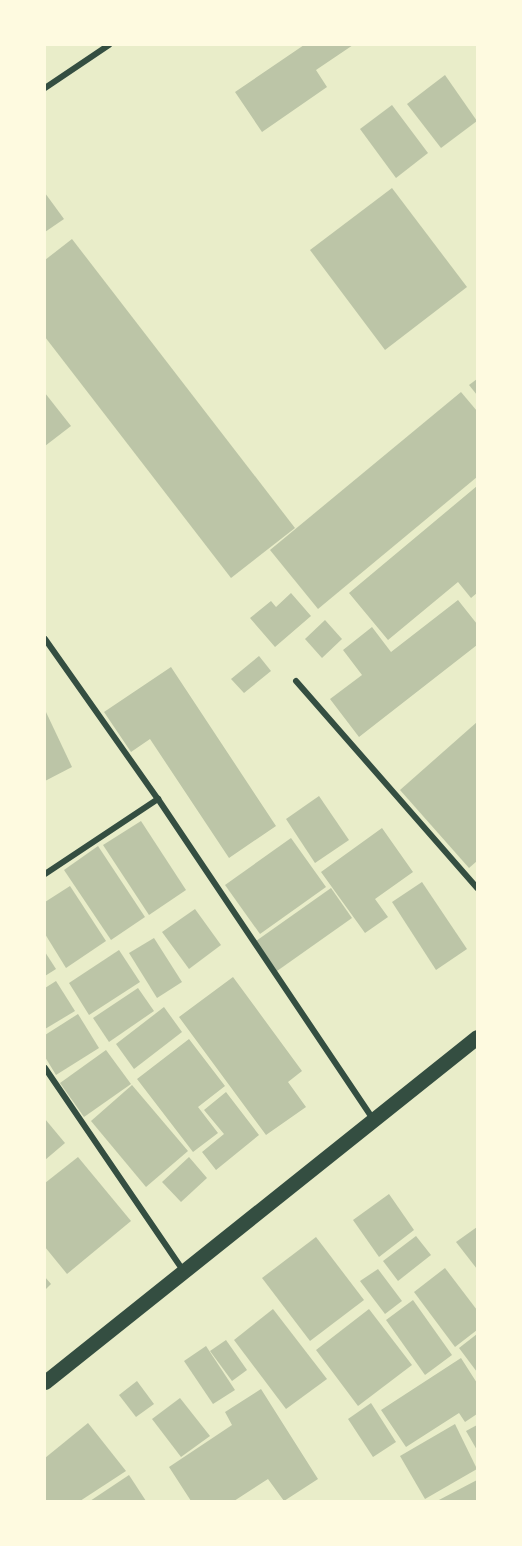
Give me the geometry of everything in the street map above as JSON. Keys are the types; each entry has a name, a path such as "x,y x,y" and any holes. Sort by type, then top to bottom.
{"main road":[{"path":"45,1382 182,1269 374,1121 477,1036"}],"street":[{"path":"45,87 109,45"},
{"path":"45,639 158,799 374,1121"},
{"path":"296,681 477,888"},
{"path":"45,874 158,799"},
{"path":"45,1068 182,1269"}],"building":[{"path":"304,45 353,45 316,70 327,87 262,132 235,92"},
{"path":"445,75 477,121 441,148 407,104"},
{"path":"392,105 428,153 396,178 360,129"},
{"path":"392,188 467,287 385,350 310,250"},
{"path":"45,193 64,219 45,232"},
{"path":"72,239 295,528 231,578 45,337 45,260"},
{"path":"477,379 477,395 469,385"},
{"path":"461,392 477,411 477,477 318,609 270,550"},
{"path":"45,393 71,426 45,446"},
{"path":"477,486 477,593 471,598 458,582 388,640 349,593"},
{"path":"291,593 311,616 275,647 250,618 271,601 276,607"},
{"path":"458,600 477,624 477,645 359,737 330,699 362,675 343,650 372,627 391,652"},
{"path":"325,620 342,639 322,658 305,639"},
{"path":"259,656 271,671 244,693 231,679"},
{"path":"171,667 276,826 229,858 150,739 131,752 104,712"},
{"path":"45,710 72,767 45,781"},
{"path":"477,722 477,861 469,868 400,790"},
{"path":"319,796 349,840 315,863 286,819"},
{"path":"141,821 186,890 149,915 103,845"},
{"path":"382,828 413,872 375,899 388,917 365,933 321,872"},
{"path":"291,838 326,887 260,934 225,885"},
{"path":"98,846 145,917 111,940 64,870"},
{"path":"422,882 467,949 436,970 392,902"},
{"path":"70,886 106,941 66,968 45,934 45,902"},
{"path":"331,888 352,918 277,971 256,941"},
{"path":"195,909 221,945 189,969 162,932"},
{"path":"154,938 182,982 157,998 129,953"},
{"path":"119,950 140,982 89,1015 69,983"},
{"path":"45,952 56,969 45,976"},
{"path":"233,977 302,1071 288,1082 306,1107 266,1135 179,1017"},
{"path":"56,981 75,1011 45,1029 45,988"},
{"path":"138,988 154,1011 109,1042 93,1018"},
{"path":"164,1007 182,1032 134,1069 116,1044"},
{"path":"78,1014 99,1048 56,1075 45,1057 45,1035"},
{"path":"189,1039 225,1086 198,1107 218,1133 193,1152 137,1079"},
{"path":"106,1050 131,1084 84,1117 60,1083"},
{"path":"132,1085 188,1151 146,1187 91,1121"},
{"path":"226,1092 259,1135 216,1170 202,1152 224,1134 204,1110"},
{"path":"45,1119 65,1143 45,1160"},
{"path":"78,1157 131,1221 67,1274 45,1247 45,1183"},
{"path":"189,1157 207,1178 181,1202 162,1182"},
{"path":"389,1194 414,1230 379,1257 353,1220"},
{"path":"477,1227 477,1269 456,1242"},
{"path":"416,1236 431,1255 398,1281 383,1261"},
{"path":"316,1237 364,1300 310,1341 262,1278"},
{"path":"445,1268 477,1310 477,1330 455,1347 414,1292"},
{"path":"378,1269 402,1301 385,1314 360,1281"},
{"path":"45,1277 51,1284 45,1290"},
{"path":"413,1300 452,1355 425,1375 386,1320"},
{"path":"273,1309 327,1379 286,1409 234,1340"},
{"path":"369,1309 412,1365 358,1406 316,1350"},
{"path":"477,1334 477,1372 459,1348"},
{"path":"226,1340 247,1370 232,1381 210,1351"},
{"path":"206,1346 235,1390 213,1404 184,1361"},
{"path":"461,1358 477,1383 477,1414 465,1422 459,1413 406,1447 381,1410"},
{"path":"137,1381 154,1404 136,1417 119,1395"},
{"path":"261,1389 318,1479 284,1501 268,1479 234,1501 191,1501 169,1467 232,1425 225,1412"},
{"path":"180,1398 210,1436 181,1457 152,1419"},
{"path":"371,1403 396,1442 373,1457 348,1419"},
{"path":"88,1423 126,1471 80,1501 45,1501 45,1458"},
{"path":"455,1424 477,1469 425,1499 400,1456"},
{"path":"477,1425 477,1450 466,1431"},
{"path":"129,1475 146,1501 90,1501"},
{"path":"477,1480 477,1501 437,1501"}]}
